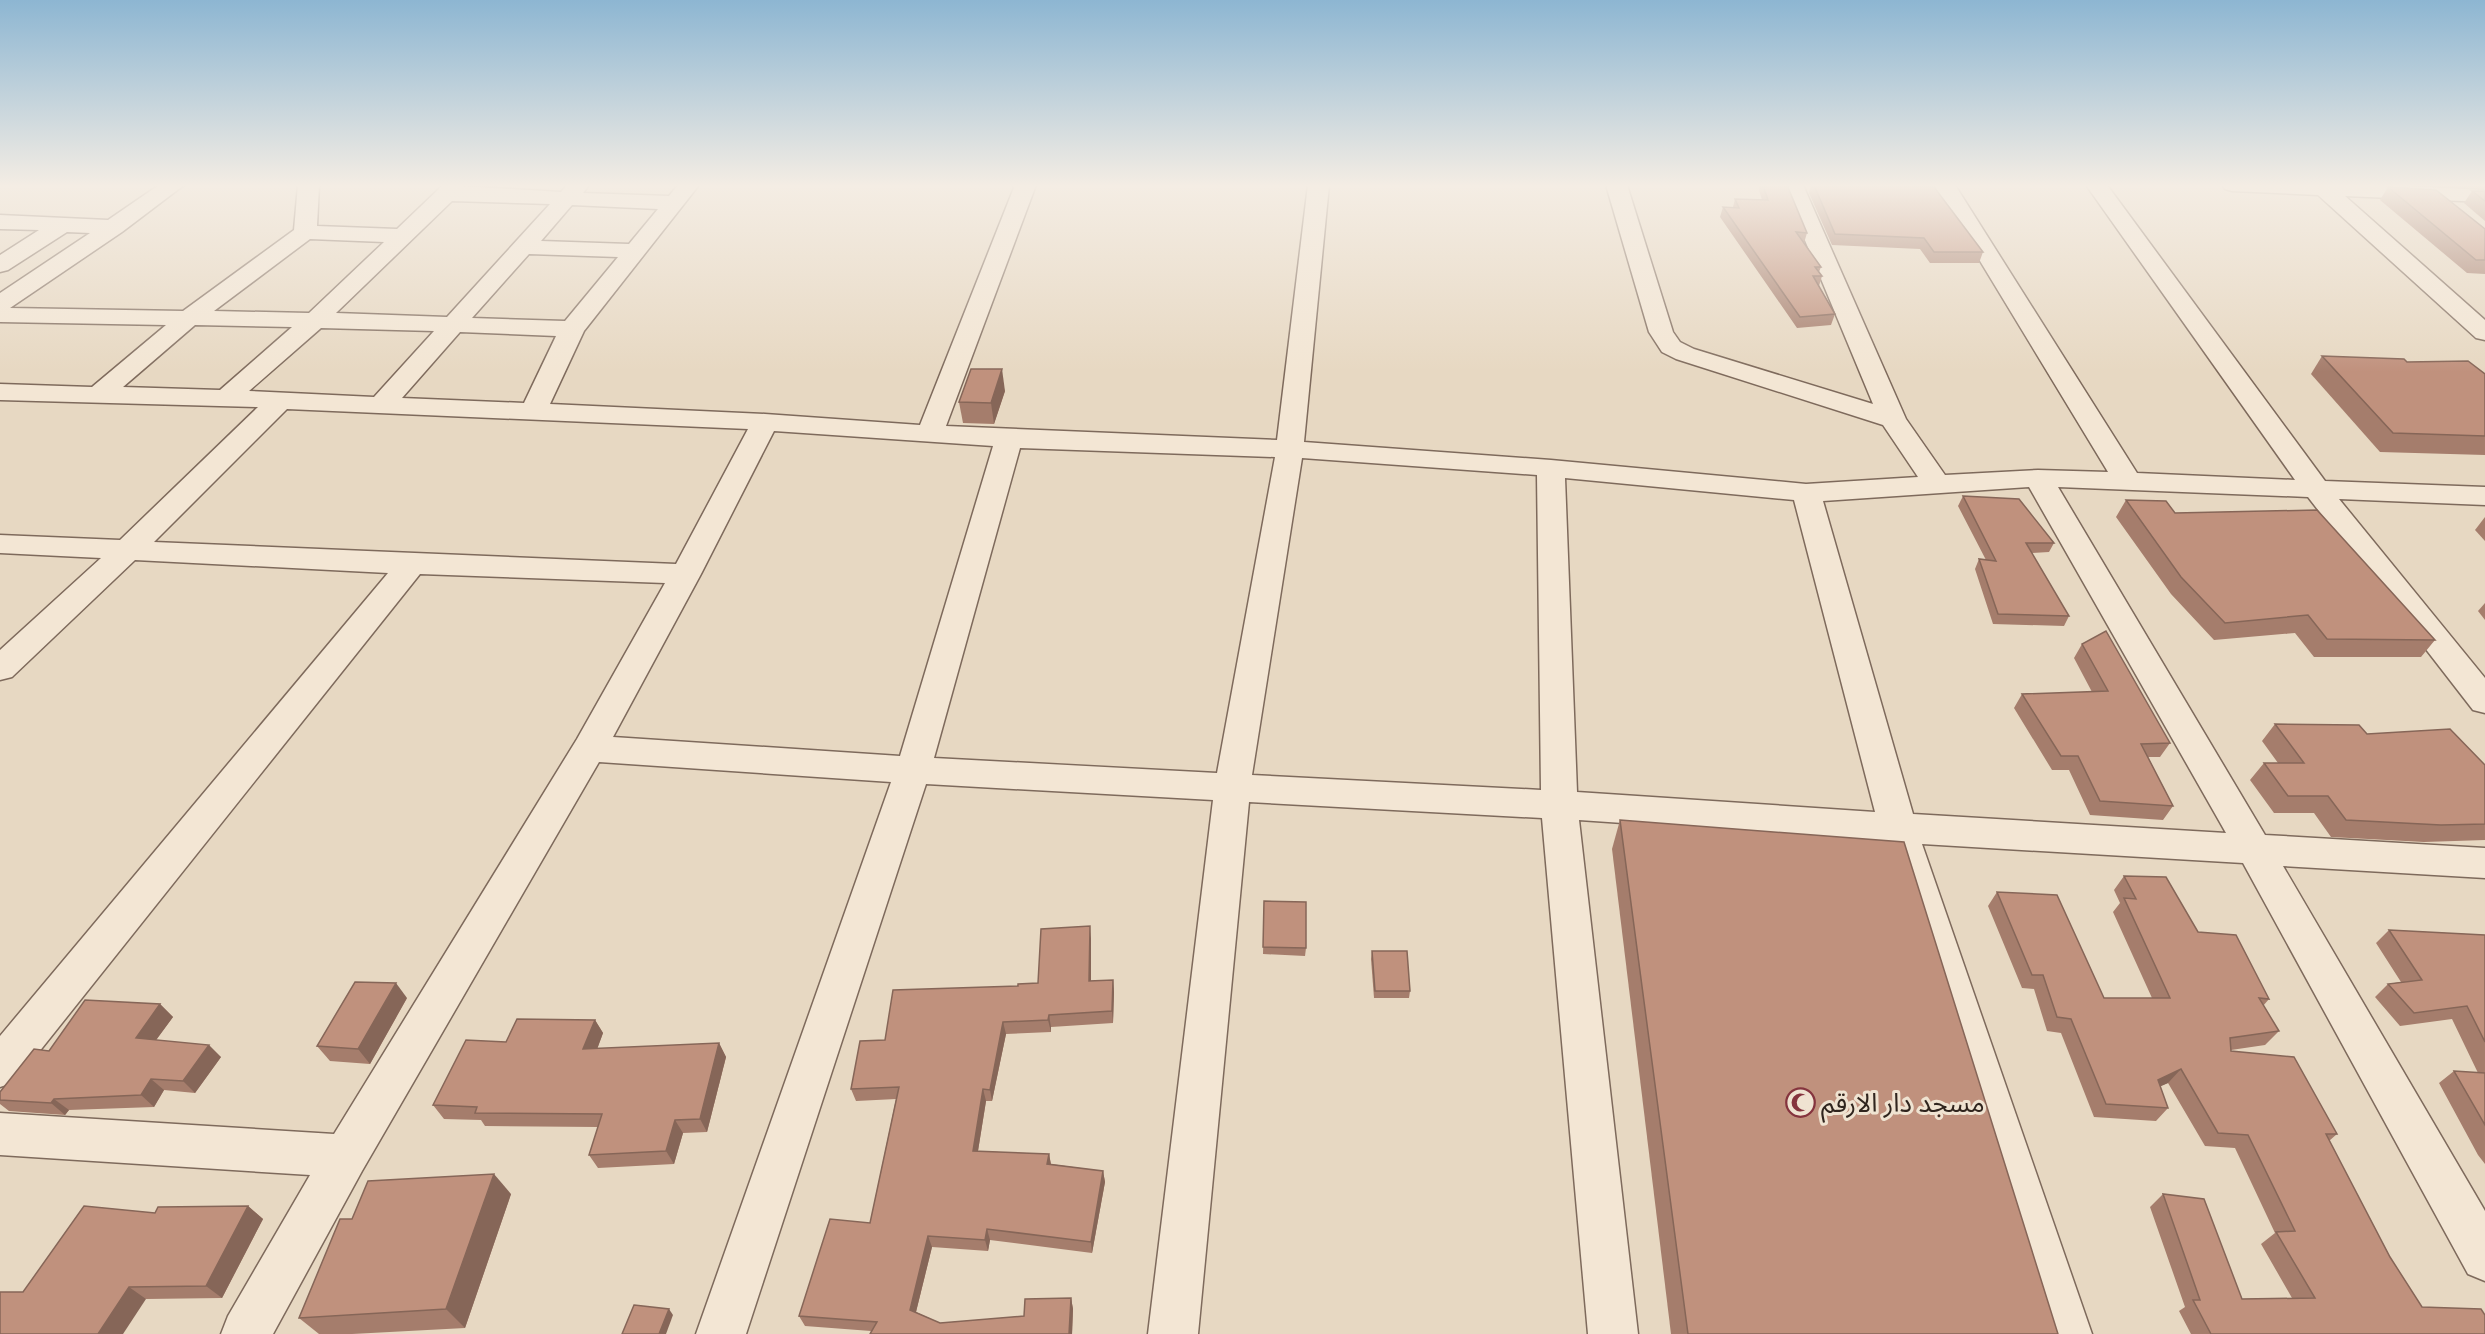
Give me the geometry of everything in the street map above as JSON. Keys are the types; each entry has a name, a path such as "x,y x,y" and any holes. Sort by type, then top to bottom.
{"street":[{"path":"0,267 29,247"},
{"path":"0,304 84,247"},
{"path":"98,395 189,318 284,247"},
{"path":"226,398 315,320 391,247"},
{"path":"381,405 523,247"},
{"path":"530,247 634,251"},
{"path":"533,413 572,328 637,247"},
{"path":"930,434 1002,247"},
{"path":"1173,1334 1232,788 1290,449 1312,247"},
{"path":"1635,247 1661,332 1671,347 1685,354 1893,419"},
{"path":"1819,247 1893,419 1936,483"},
{"path":"1983,247 2128,482"},
{"path":"2141,247 2317,490 2485,701"},
{"path":"2389,247 2485,333"},
{"path":"0,267 51,270"},
{"path":"0,315 315,320 572,328"},
{"path":"0,392 226,398 765,422 1009,439 1290,449 1551,468 1806,492 2038,478 2485,496"},
{"path":"0,669 127,550 280,401"},
{"path":"246,1334 346,1156 589,748 686,574 765,422"},
{"path":"721,1334 913,770 1009,439"},
{"path":"1551,468 1559,805 1613,1334"},
{"path":"2038,478 2254,849 2485,1257"},
{"path":"1806,492 1898,828 2067,1334"},
{"path":"0,544 412,564 686,574"},
{"path":"0,1068 412,564"},
{"path":"589,748 913,770 1559,805 2485,863"},
{"path":"0,1134 346,1156"}],"building":[{"path":"1751,247 1807,247 1821,267 1815,267 1822,276 1813,276 1835,314 1800,317"},
{"path":"1931,247 1979,247 1983,252 1934,252"},
{"path":"2461,247 2485,247 2485,260 2476,260"},
{"path":"2322,356 2404,359 2407,362 2468,361 2485,374 2485,436 2393,433"},
{"path":"971,369 1002,369 991,403 959,402"},
{"path":"1963,496 2019,499 2054,543 2026,543 2069,616 1998,614 1979,559 1996,561"},
{"path":"2126,500 2166,501 2175,513 2317,510 2435,640 2327,639 2308,615 2225,623 2181,577"},
{"path":"2106,631 2170,743 2141,744 2173,806 2100,801 2078,756 2061,756 2022,694 2108,691 2082,644"},
{"path":"2275,724 2359,725 2367,734 2450,729 2485,765 2485,824 2441,825 2346,820 2328,796 2288,796 2264,763 2304,763"},
{"name":"مسجد دار الارقم","path":"1620,820 1904,842 2058,1334 1688,1334"},
{"path":"2124,876 2166,877 2198,932 2236,935 2269,999 2259,998 2279,1031 2230,1038 2231,1051 2294,1057 2337,1134 2326,1134 2390,1257 2422,1307 2481,1309 2485,1315 2485,1334 2211,1334 2193,1300 2200,1300 2163,1194 2204,1199 2242,1299 2315,1298 2276,1232 2295,1231 2248,1135 2218,1133 2181,1069 2158,1080 2168,1108 2106,1104 2071,1019 2057,1017 2043,975 2032,975 1997,892 2057,895 2104,998 2170,998 2124,898 2136,899"},
{"path":"1264,901 1306,902 1306,948 1263,947"},
{"path":"1090,926 1089,981 1113,980 1112,1011 1049,1015 1048,1020 1003,1022 990,1090 983,1089 973,1151 1049,1154 1047,1164 1103,1171 1091,1242 987,1229 985,1240 928,1236 910,1310 940,1323 1024,1316 1025,1299 1071,1298 1069,1334 870,1334 877,1322 799,1316 830,1219 870,1223 899,1087 851,1089 860,1041 885,1040 893,990 1018,986 1018,984 1038,983 1041,929"},
{"path":"2389,930 2485,935 2485,1042 2467,1006 2414,1013 2388,984 2422,980"},
{"path":"1372,951 1407,951 1410,991 1375,991"},
{"path":"355,982 396,983 358,1049 317,1046"},
{"path":"85,1000 160,1004 136,1038 209,1045 183,1081 151,1079 141,1095 54,1099 51,1103 0,1100 0,1092 34,1049 49,1051"},
{"path":"517,1019 595,1020 583,1049 719,1043 700,1119 675,1120 666,1151 589,1155 602,1114 475,1113 477,1107 433,1105 466,1040 506,1042"},
{"path":"2454,1071 2485,1073 2485,1125"},
{"path":"494,1174 446,1309 299,1318 340,1219 352,1219 368,1181"},
{"path":"84,1206 155,1213 158,1207 248,1206 206,1286 129,1287 98,1334 0,1334 0,1292 23,1292"},
{"path":"634,1305 669,1309 659,1334 622,1334"}],"place":[{"name":"مسجد دار الارقم","path":"1800,1103"}]}
